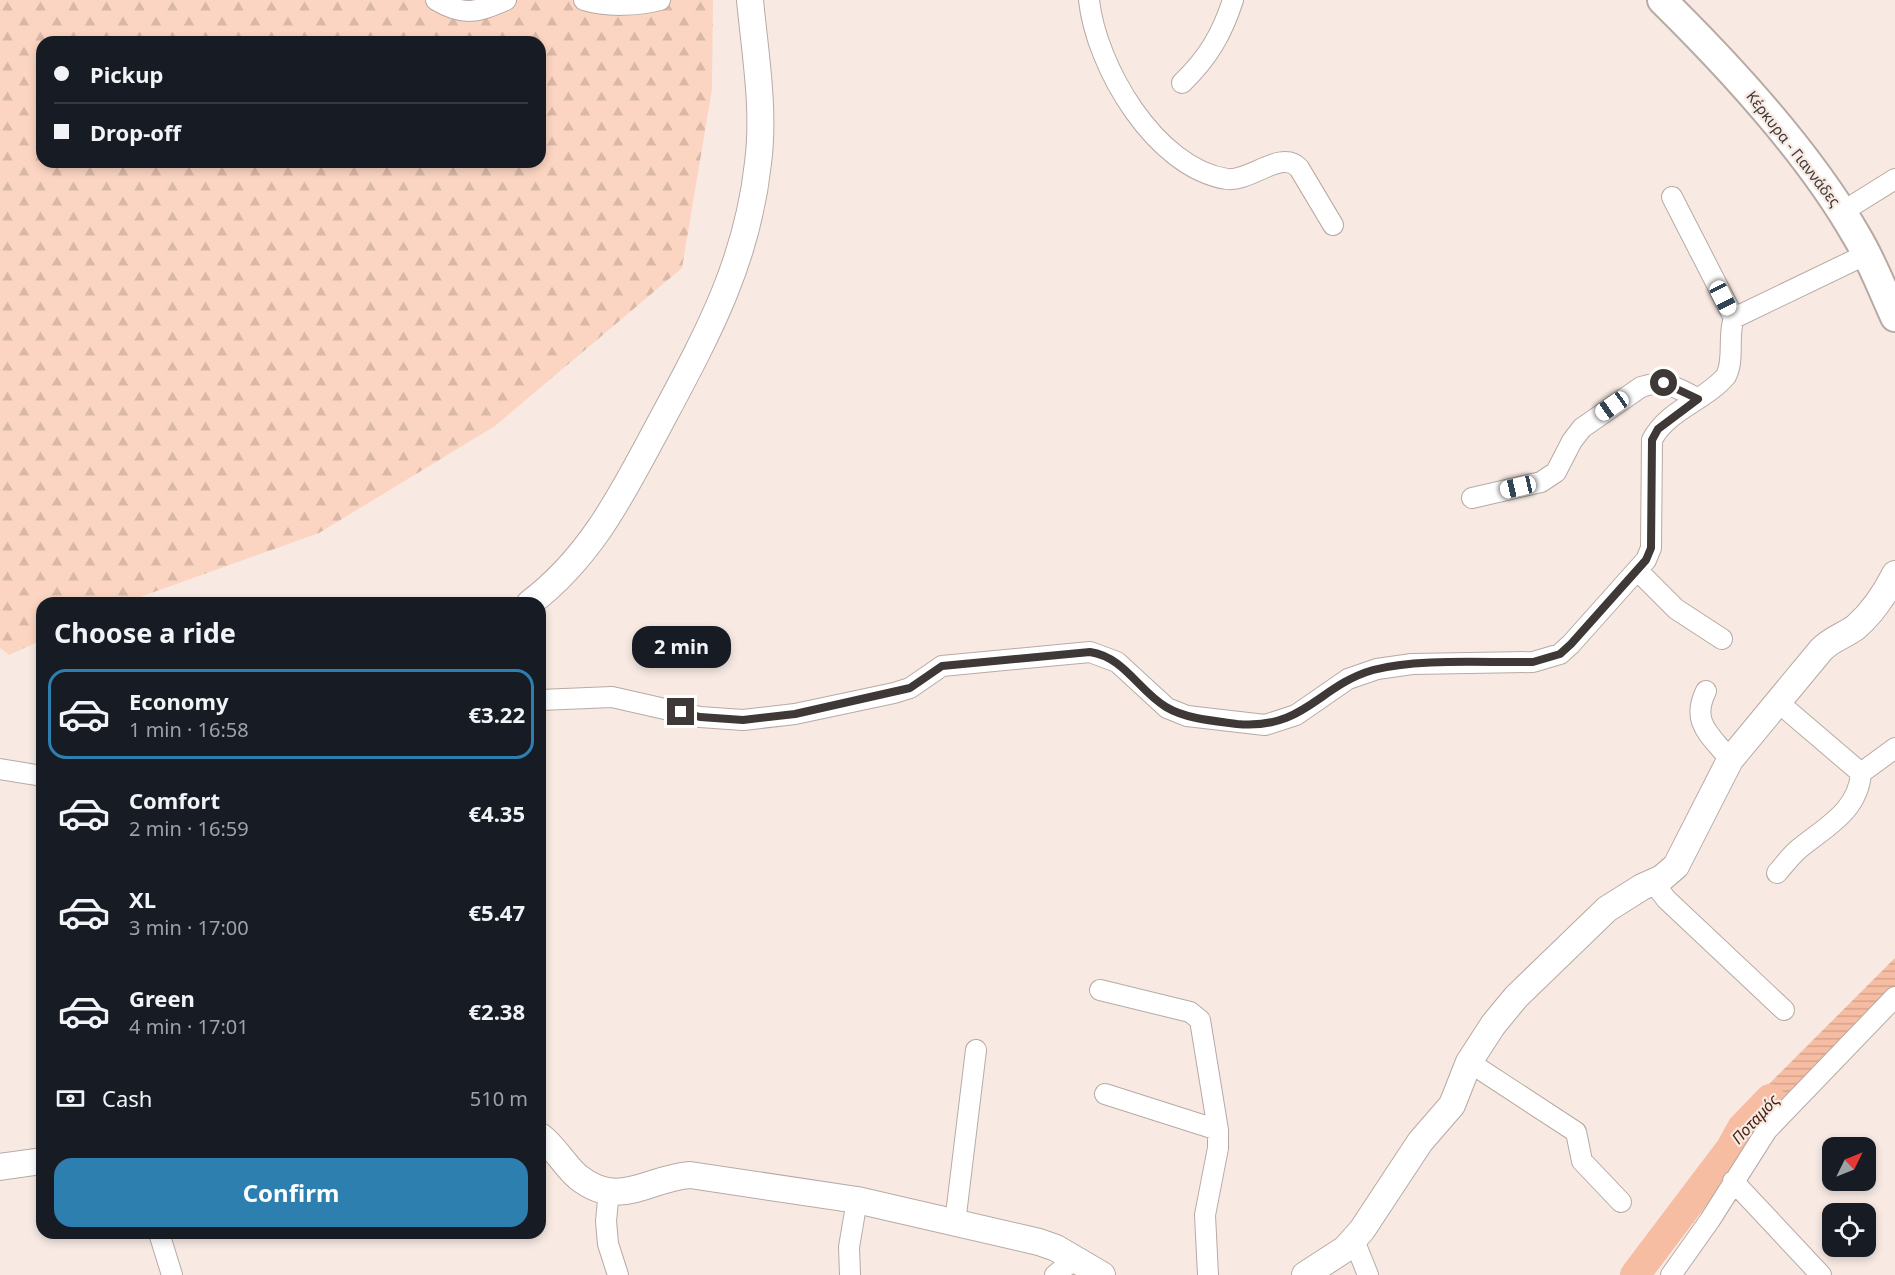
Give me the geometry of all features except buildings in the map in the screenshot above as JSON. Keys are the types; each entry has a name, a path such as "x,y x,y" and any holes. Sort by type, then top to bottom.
{"main road":[{"name":"Κέρκυρα - Γιαννάδες","path":"1662,0 1725,64 1806,163 1842,212 1867,254 1895,317"}],"street":[{"path":"436,0 465,13 484,9 506,0"},
{"path":"584,0 594,3 647,4 660,0"},
{"path":"536,597 587,548 617,501 714,323 743,245 759,161 758,92 750,0"},
{"path":"1089,0 1092,25 1103,58 1134,110 1159,141 1176,157 1206,174 1227,179 1242,178 1281,162 1291,162 1299,168 1333,225"},
{"path":"1182,83 1213,49 1225,26 1233,0"},
{"path":"1842,212 1895,179"},
{"path":"1672,197 1734,318"},
{"path":"546,700 612,697 700,717 743,720 795,714 894,693 910,688 942,666 1090,652 1104,655 1117,662 1167,708 1186,716 1265,725 1296,715 1348,679 1377,669 1412,664 1533,662 1550,658 1571,644 1637,570 1651,548 1652,440 1658,429 1721,382 1730,368 1730,328 1734,318 1867,254"},
{"path":"1472,498 1541,482 1551,477 1561,465 1572,441 1582,428 1641,387 1653,383 1664,383 1698,399"},
{"path":"1637,570 1676,609 1722,639"},
{"path":"1305,1275 1329,1261 1354,1240 1420,1142 1452,1105 1469,1062 1493,1025 1516,997 1606,909 1654,883 1676,866 1730,760 1821,650 1829,642 1854,628 1869,614 1892,585"},
{"path":"1706,691 1699,706 1699,716 1730,760"},
{"path":"1778,702 1861,773"},
{"path":"1777,873 1794,853 1823,833 1849,807 1860,787 1861,773 1895,748"},
{"path":"0,769 36,775"},
{"path":"1654,883 1666,899 1784,1010"},
{"path":"1100,990 1190,1012 1198,1016 1202,1024 1218,1130 1218,1148 1205,1215 1208,1275"},
{"path":"1671,1275 1698,1239 1767,1130 1895,997"},
{"path":"955,1223 976,1050"},
{"path":"1469,1062 1576,1132 1582,1161 1621,1202"},
{"path":"1105,1094 1218,1130"},
{"path":"546,1142 581,1180 609,1190 629,1193 672,1176 690,1175 800,1189 1039,1242 1102,1275"},
{"path":"0,1167 36,1162"},
{"path":"1734,1181 1821,1275"},
{"path":"609,1190 606,1221 608,1244 618,1275"},
{"path":"850,1275 849,1247 857,1200"},
{"path":"161,1239 172,1275"},
{"path":"1354,1240 1368,1275"},
{"path":"1055,1275 1075,1259"}],"green space":[{"path":"0,0 713,0 712,89 682,268 495,426 319,533 140,597 36,597 36,643 9,655 0,648"}],"water":[{"path":"1895,958 1895,989 1760,1123 1742,1128 1737,1116"}],"waterway":[{"name":"Ποταμός","path":"1635,1275 1731,1148 1742,1128 1770,1099"}],"route":[{"path":"681,712 700,717 743,720 795,714 910,688 933,670 951,664 1090,652 1104,655 1117,662 1149,694 1167,708 1186,716 1236,724 1265,725 1281,722 1296,715 1348,679 1377,669 1412,664 1533,662 1550,658 1560,654 1571,644 1646,560 1651,548 1650,460 1652,440 1658,429 1669,418 1698,399 1678,387 1664,383"}]}
